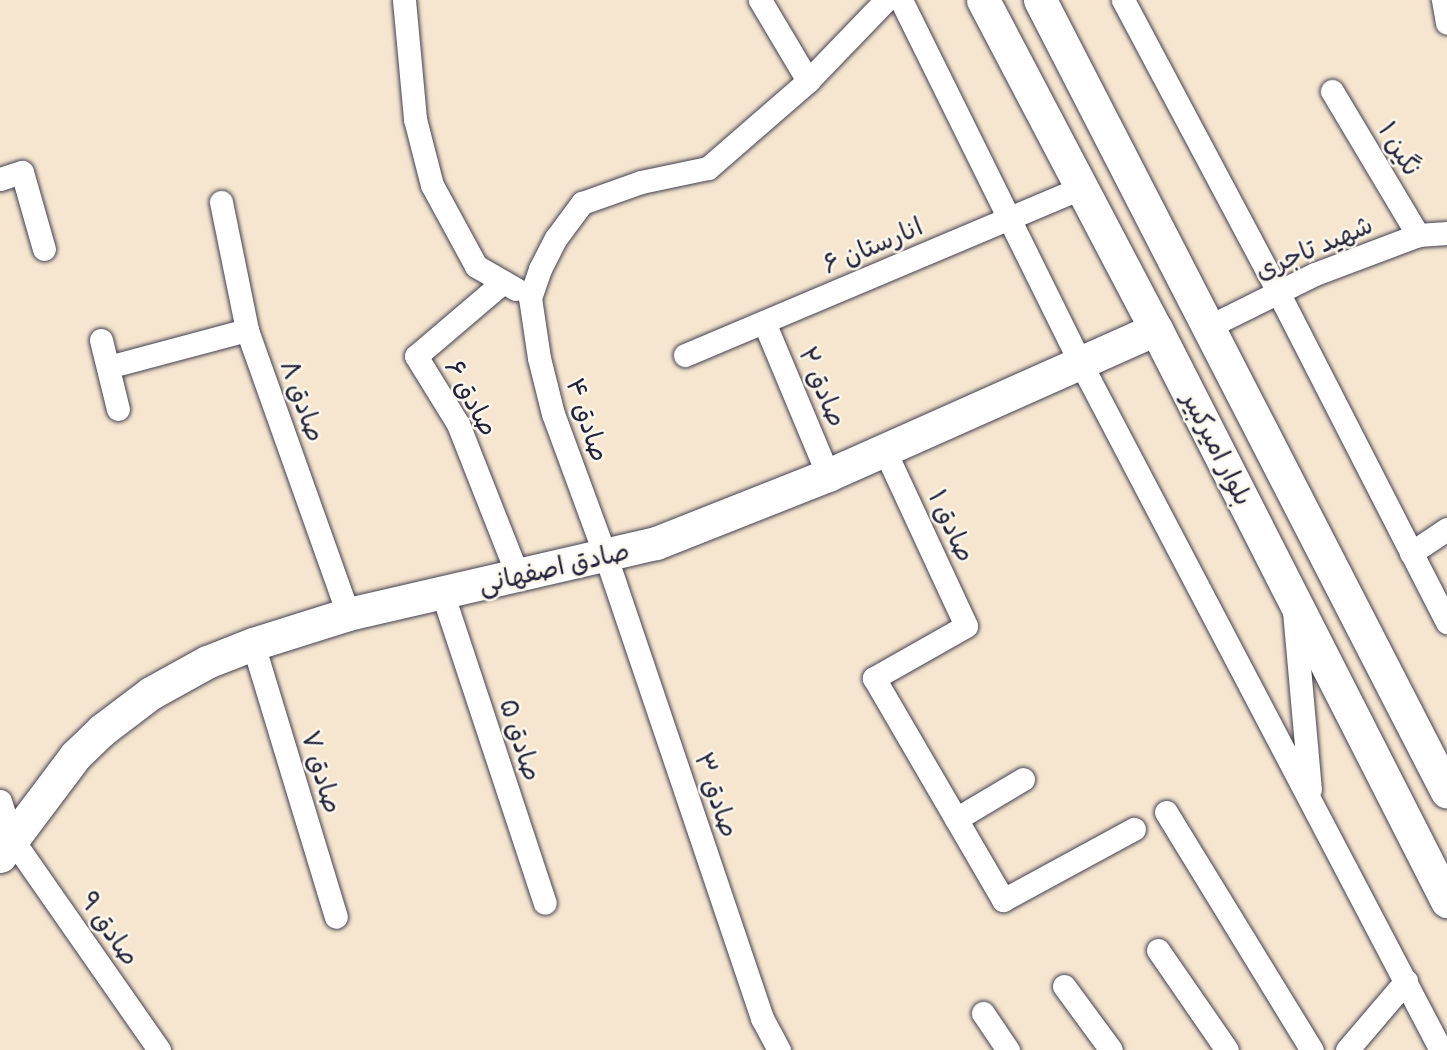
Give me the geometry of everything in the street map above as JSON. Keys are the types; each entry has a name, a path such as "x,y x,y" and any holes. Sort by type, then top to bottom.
{"main road":[{"name":"بلوار امیرکبیر","path":"983,0 1293,597 1438,867 1447,901"},
{"name":"بلوار امیرکبیر","path":"1040,0 1447,792"},
{"name":"صادق اصفهانی","path":"6,848 75,756 102,730 177,677 253,644 348,614 656,543 828,475 1080,360 1156,329"}],"street":[{"path":"404,0 415,119 432,185 476,265 530,298 540,269 556,238 582,203 641,182 708,168 808,81 886,0"},
{"path":"760,0 808,81"},
{"path":"901,0 1080,360 1441,1050"},
{"path":"1123,0 1278,292 1447,622"},
{"path":"1443,0 1447,23"},
{"name":"نگین ۱","path":"1332,92 1418,235"},
{"path":"0,179 22,172 44,249"},
{"name":"انارستان ۶","path":"685,355 1010,220 1082,187"},
{"name":"صادق ۸","path":"221,202 247,330 348,614"},
{"name":"شهید تاجری","path":"1208,327 1278,292 1393,252 1418,235 1447,233"},
{"name":"صادق ۶","path":"503,282 416,356 458,424 517,574"},
{"name":"صادق ۴","path":"530,298 538,358 553,414 605,555"},
{"name":"صادق ۲","path":"764,322 828,475"},
{"path":"108,367 247,330"},
{"path":"101,340 118,409"},
{"name":"صادق ۱","path":"884,449 966,626 874,678 956,819"},
{"path":"1411,553 1447,528"},
{"name":"صادق ۳","path":"605,555 762,1018 779,1050"},
{"name":"صادق ۵","path":"443,594 545,903"},
{"path":"1293,597 1311,800"},
{"name":"صادق ۷","path":"253,644 337,918"},
{"path":"1024,779 956,819 1003,900 1134,829"},
{"name":"صادق ۹","path":"0,801 6,848 159,1050"},
{"path":"1166,812 1312,1050"},
{"path":"1158,950 1227,1050"},
{"path":"1347,1050 1406,981"},
{"path":"1064,986 1111,1050"},
{"path":"983,1013 1008,1050"}]}
